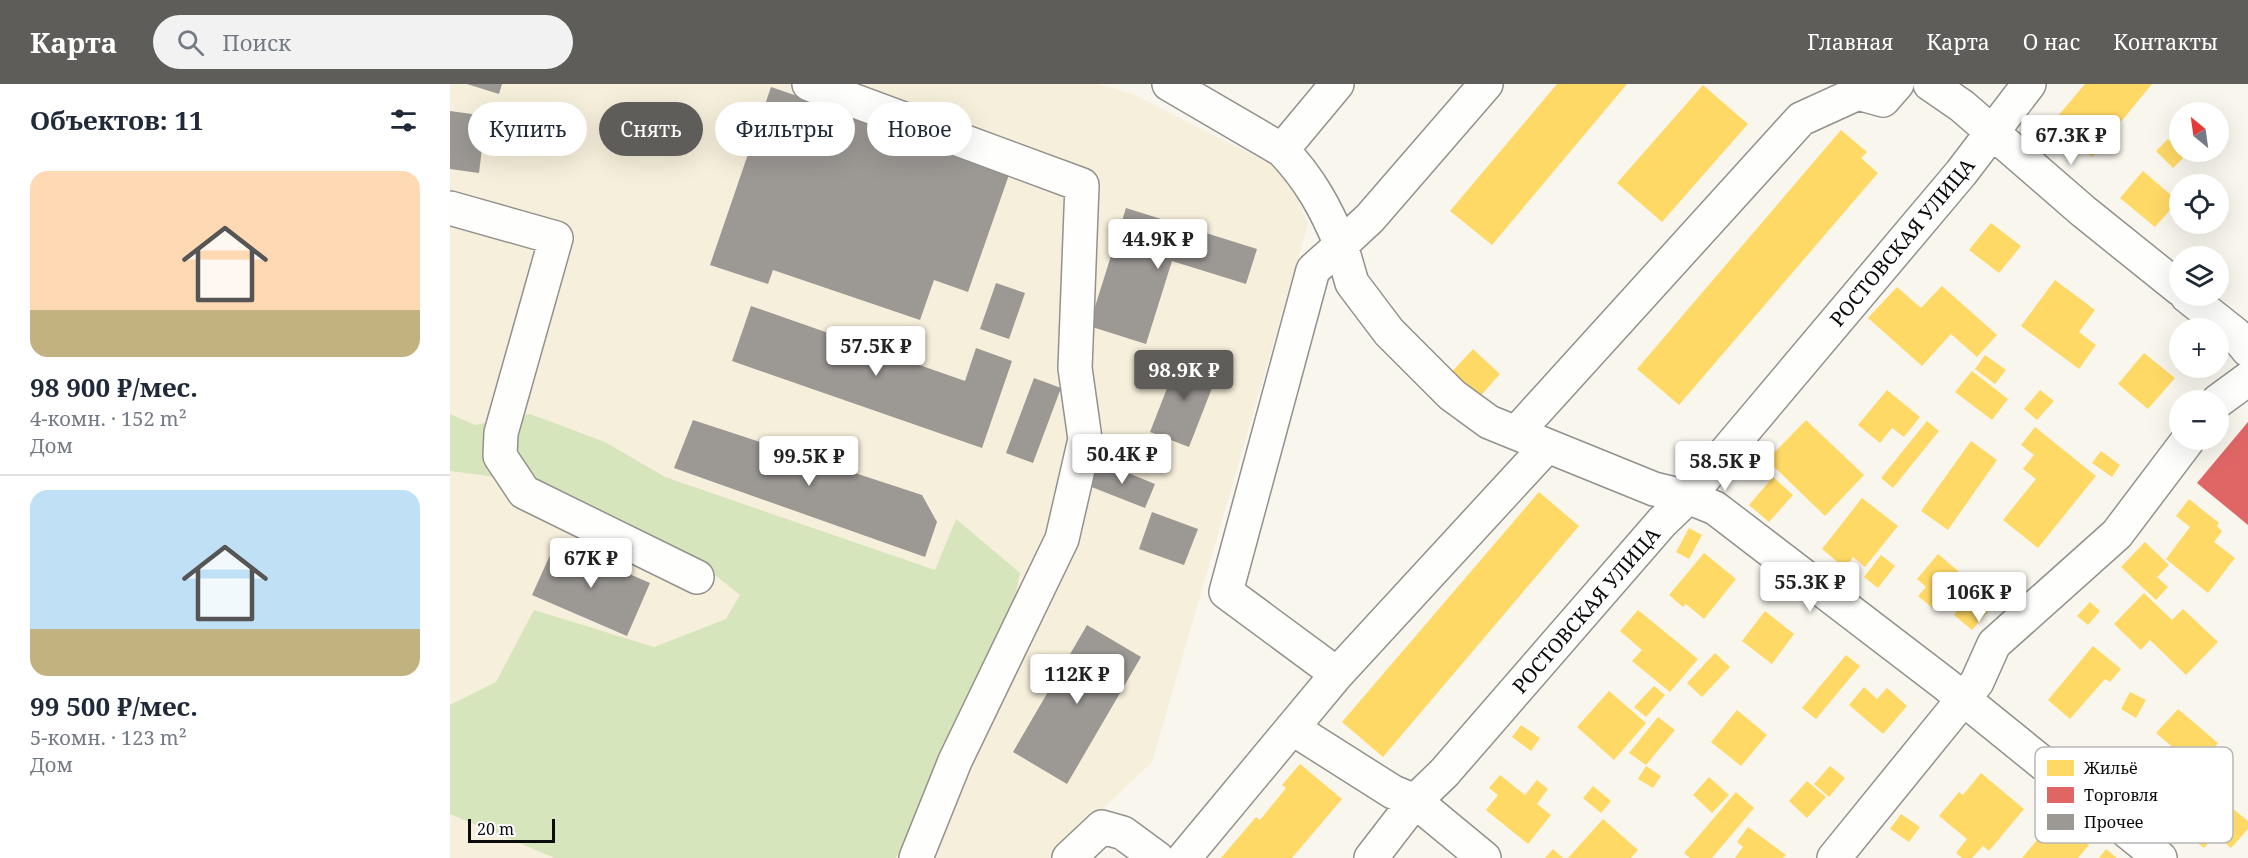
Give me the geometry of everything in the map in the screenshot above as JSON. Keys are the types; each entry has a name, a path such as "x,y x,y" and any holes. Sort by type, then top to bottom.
{"street":[{"path":"809,84 1082,185 1075,368 1085,439 1062,539 955,761 916,858"},
{"path":"1168,84 1282,150 1305,173 1328,212 1352,283 1389,333 1452,395 1489,423 1517,432 1654,489 1688,497 1715,508 2035,757"},
{"path":"1282,150 1337,84"},
{"path":"1337,674 1226,592 1314,270 1370,218 1486,84"},
{"path":"1517,432 1801,119 1858,93 1883,100 1897,84"},
{"path":"1930,84 1992,131 2083,210 2169,280"},
{"name":"РОСТОВСКАЯ УЛИЦА","path":"1371,858 1415,801 1444,772 1662,522 1688,497 1961,173 2029,84"},
{"path":"450,208 556,238 501,433 500,456 524,492 697,577"},
{"path":"2200,306 2235,334 2248,350"},
{"path":"2229,393 2248,379"},
{"path":"1184,858 1337,674 1547,446"},
{"path":"1834,858 1964,700 1977,682 1994,644 2117,534 2180,450"},
{"path":"1292,728 1393,792 1415,801 1484,858"},
{"path":"1069,858 1102,827 1123,833 1156,858"},
{"path":"2141,843 2160,858"}],"shaded area":[{"path":"450,84 1099,84 1135,95 1287,172 1308,224 1152,762 1051,858 450,858"}],"green space":[{"path":"450,414 475,425 530,414 605,442 665,477 935,570 956,519 1020,573 1007,635 896,858 555,858 450,814 450,705 496,682 534,610 654,647 726,619 740,595 686,552 517,480 450,471"}],"building: Жильё":[{"path":"1557,84 1627,84 1492,245 1450,211"},
{"path":"2085,84 2152,84 2092,157 2052,123"},
{"path":"1703,85 1748,124 1662,222 1617,183"},
{"path":"1841,130 1867,152 1861,158 1878,173 1679,405 1637,369"},
{"path":"2168,139 2169,162 2179,162 2173,168 2156,151"},
{"path":"2143,171 2169,193 2169,211 2155,227 2120,198"},
{"path":"1991,223 2021,246 1999,273 1969,250"},
{"path":"2055,280 2095,310 2079,332 2096,345 2079,369 2021,326"},
{"path":"1942,286 1997,335 1977,357 1951,334 1922,366 1868,318 1897,287 1921,308"},
{"path":"1473,349 1500,374 1476,401 1448,376"},
{"path":"2144,353 2169,373 2169,378 2175,378 2148,409 2118,384"},
{"path":"1985,355 2006,370 1995,384 1975,369"},
{"path":"1972,371 2008,399 1992,420 1955,392"},
{"path":"1887,390 1920,417 1904,437 1892,428 1880,443 1858,425"},
{"path":"2040,390 2054,401 2037,420 2024,409"},
{"path":"1806,420 1864,475 1825,516 1767,460"},
{"path":"1927,421 1939,431 1893,488 1881,478"},
{"path":"2035,427 2096,476 2038,548 2003,520 2036,479 2023,469 2034,455 2021,445"},
{"path":"1971,441 1997,460 1948,530 1921,511"},
{"path":"2101,451 2120,465 2112,477 2092,463"},
{"path":"1773,477 1793,495 1769,522 1749,505"},
{"path":"1539,492 1579,526 1383,757 1342,722"},
{"path":"1862,498 1898,526 1865,567 1853,557 1845,568 1822,549"},
{"path":"2189,499 2219,523 2217,526 2222,531 2214,542 2235,558 2208,593 2166,559 2190,527 2176,516"},
{"path":"1689,528 1702,535 1689,559 1676,552"},
{"path":"2145,542 2169,565 2157,577 2168,587 2156,600 2121,567"},
{"path":"1704,553 1736,579 1704,619 1686,604 1683,607 1669,595"},
{"path":"1938,554 1964,576 1935,610 1918,596 1926,587 1917,579"},
{"path":"1881,555 1895,566 1878,588 1864,577"},
{"path":"1975,589 1993,605 1972,630 1954,615"},
{"path":"2144,593 2172,620 2183,609 2218,642 2186,675 2150,640 2141,650 2114,624"},
{"path":"2090,602 2100,611 2088,625 2077,616"},
{"path":"1638,610 1698,659 1670,692 1632,661 1642,650 1620,631"},
{"path":"1765,611 1794,634 1772,664 1742,641"},
{"path":"2093,646 2121,669 2110,682 2105,679 2070,719 2048,700"},
{"path":"1715,653 1730,667 1702,697 1687,683"},
{"path":"1846,655 1860,666 1816,719 1802,708"},
{"path":"1654,686 1665,695 1646,717 1634,707"},
{"path":"1864,687 1877,699 1887,688 1907,706 1883,734 1849,705"},
{"path":"1609,691 1646,723 1614,760 1577,727"},
{"path":"2130,692 2146,700 2136,718 2121,709"},
{"path":"2178,709 2218,743 2215,747 2172,747 2156,733"},
{"path":"1737,710 1767,735 1741,766 1711,742"},
{"path":"1658,717 1675,730 1646,765 1629,753"},
{"path":"1521,725 1540,738 1531,751 1512,737"},
{"path":"1300,764 1342,799 1292,858 1221,858 1256,817 1260,820 1286,788 1282,785"},
{"path":"1646,766 1661,776 1653,788 1638,779"},
{"path":"1830,766 1845,778 1829,797 1814,784"},
{"path":"1981,773 2024,809 1989,851 1983,846 1972,858 1962,858 1956,853 1967,839 1939,816 1959,792 1963,795"},
{"path":"1500,775 1525,795 1537,780 1548,789 1537,804 1551,815 1528,844 1486,810 1498,795 1489,788"},
{"path":"1709,777 1729,795 1712,813 1693,795"},
{"path":"1807,781 1826,797 1807,818 1789,801"},
{"path":"1593,786 1611,801 1601,813 1583,798"},
{"path":"1736,792 1754,808 1712,858 1690,858 1684,853"},
{"path":"2233,809 2248,821 2248,829 2231,848 2225,843 2233,843"},
{"path":"1901,814 1920,827 1909,842 1890,829"},
{"path":"1603,819 1638,850 1631,858 1568,858"},
{"path":"1748,827 1786,855 1783,858 1735,858 1743,847 1737,842"},
{"path":"2035,842 2087,843 2089,845 2078,858 2022,858"},
{"path":"2198,843 2208,843 2204,848"},
{"path":"1553,849 1563,858 1545,858"},
{"path":"2106,849 2117,858 2099,858"}],"building: Торговля":[{"path":"2248,422 2248,525 2197,483 2225,450 2229,450 2229,445"}],"building: Прочее":[{"path":"467,84 502,84 499,94"},
{"path":"771,87 815,102 766,102"},
{"path":"450,111 468,114 468,156 481,156 479,173 450,169"},
{"path":"855,116 867,120 867,156 972,156 1011,169 968,292 934,280 920,320 773,270 768,284 710,265 747,156 855,156"},
{"path":"1126,208 1257,249 1246,284 1172,261 1146,344 1089,326"},
{"path":"996,283 1025,293 1009,339 980,329"},
{"path":"751,306 965,381 976,348 1012,361 982,448 732,361"},
{"path":"1180,355 1219,370 1189,447 1150,432"},
{"path":"1034,378 1061,388 1033,463 1006,453"},
{"path":"693,420 922,495 937,522 925,557 674,468"},
{"path":"1099,461 1155,484 1145,508 1089,486"},
{"path":"1152,512 1198,529 1184,565 1139,549"},
{"path":"556,542 650,583 627,636 532,595"},
{"path":"1087,625 1141,657 1067,784 1013,752"}]}
